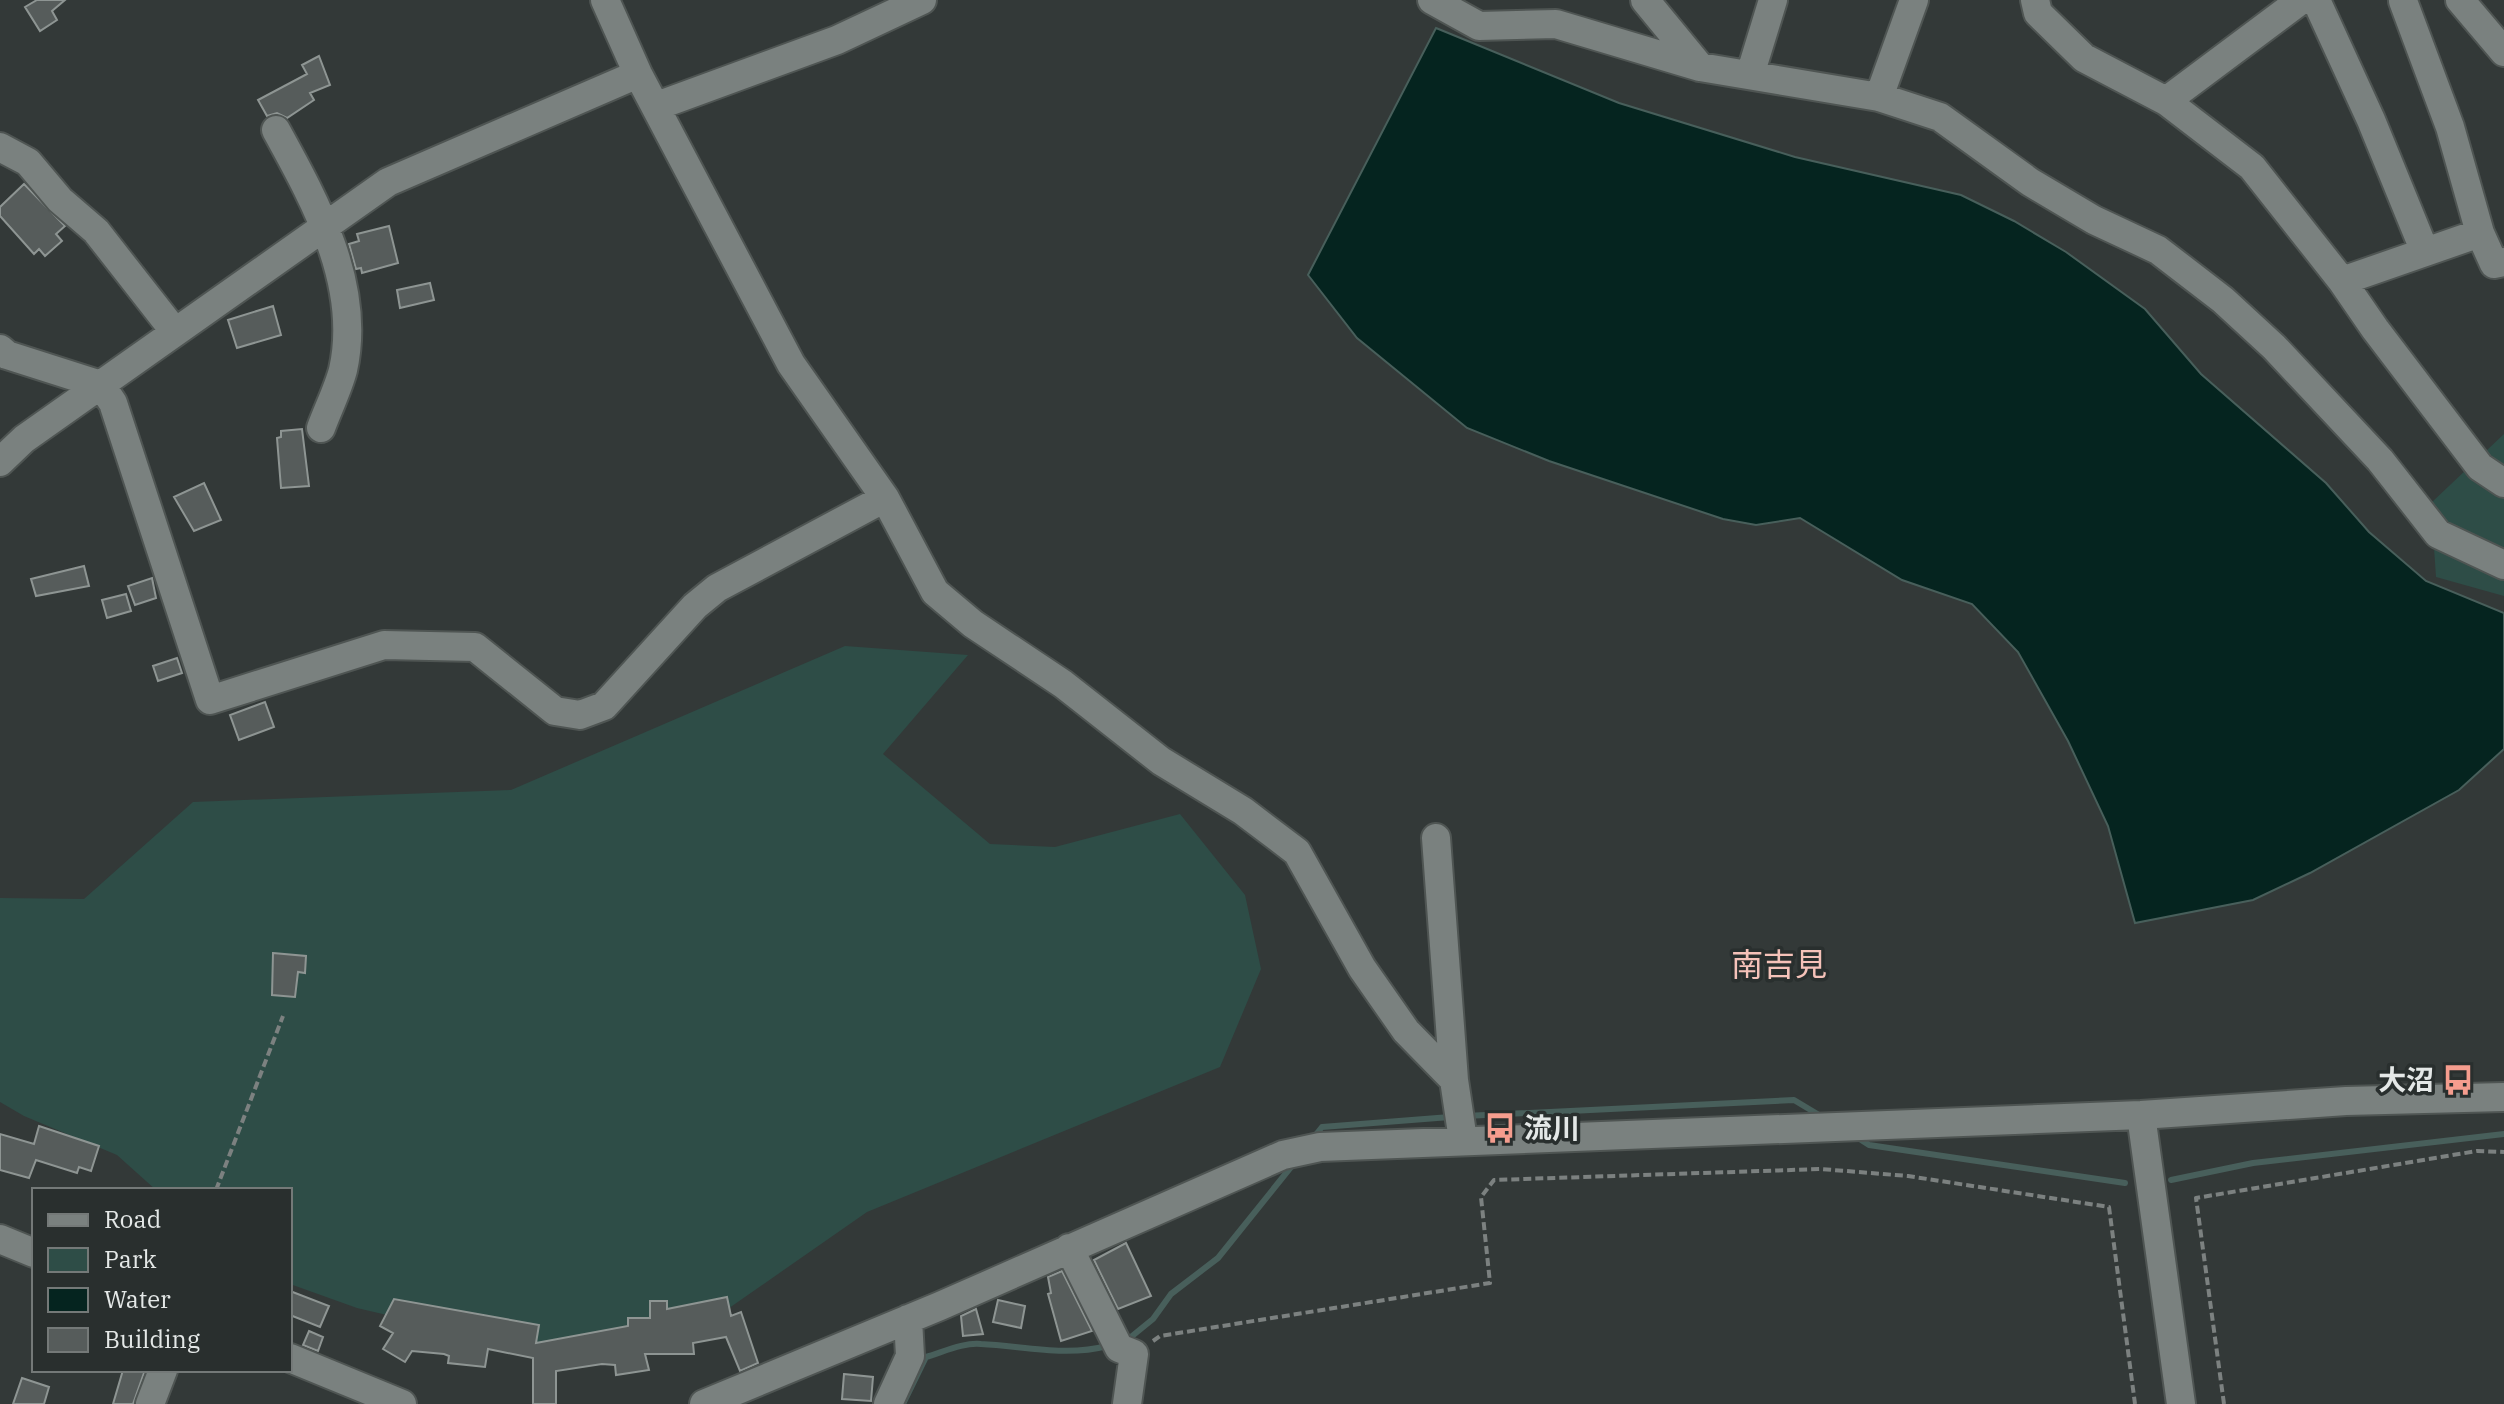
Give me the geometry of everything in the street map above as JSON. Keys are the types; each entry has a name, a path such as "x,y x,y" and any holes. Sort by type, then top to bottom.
{"street":[{"path":"605,0 638,74 791,364 885,498 935,592 1161,761 1243,811 1297,852 1362,968 1406,1031 1454,1080"},
{"path":"657,106 837,40 922,0"},
{"path":"1433,0 1479,26 1556,24 1700,67 1879,97 1940,117 2030,182 2094,220 2158,250 2223,300 2274,347 2380,460 2438,534 2504,565"},
{"path":"1645,0 1700,67"},
{"path":"1750,75 1773,0"},
{"path":"1879,97 1914,0"},
{"path":"2035,0 2038,13 2084,58 2166,101 2252,167 2342,281 2480,467 2504,483"},
{"path":"2166,101 2301,0"},
{"path":"2316,0 2371,120 2425,252"},
{"path":"2403,0 2450,127 2480,233 2494,264 2504,262"},
{"path":"2460,0 2504,52"},
{"path":"0,462 24,439 388,182 638,74"},
{"path":"276,130 325,226 348,319 343,370 321,428"},
{"path":"0,147 28,162 60,200 96,231 175,332"},
{"path":"2342,281 2480,233"},
{"path":"0,349 7,355 101,385 113,403 210,700 384,645 475,647 555,711 580,715 604,706 695,606 717,588 885,498"},
{"path":"1436,838 1454,1080 1463,1140"},
{"path":"704,1404 908,1319 1283,1155 1320,1147 2141,1115 2346,1101 2504,1097"},
{"path":"2141,1115 2181,1404"},
{"path":"0,1239 32,1252"},
{"path":"1069,1248 1119,1348 1134,1354 1127,1404"},
{"path":"888,1404 910,1356 908,1319"},
{"path":"292,1359 402,1404"},
{"path":"150,1404 162,1372"}],"path":[{"path":"217,1188 283,1016"},
{"path":"2224,1404 2196,1198 2477,1151 2504,1152"},
{"path":"1134,1354 1160,1336 1490,1283 1481,1197 1494,1180 1821,1169 1908,1176 2109,1207 2135,1404"}],"green space":[{"path":"2504,434 2504,596 2436,577 2431,503"},
{"path":"845,646 968,655 883,754 990,844 1055,847 1180,814 1245,895 1261,969 1220,1067 867,1212 699,1329 549,1353 357,1308 292,1285 292,1188 154,1188 117,1155 24,1116 0,1102 0,898 84,899 193,802 511,790"}],"water":[{"path":"1436,28 1619,103 1795,157 1961,195 2014,221 2066,252 2145,309 2201,374 2326,483 2369,532 2426,581 2504,613 2504,749 2459,790 2310,873 2253,900 2135,923 2108,826 2068,741 2018,652 1972,604 1902,580 1800,518 1756,525 1723,519 1549,461 1467,428 1357,338 1308,275"}],"building":[{"path":"37,0 65,0 52,11 57,20 40,31 25,7"},
{"path":"319,56 330,85 310,93 314,100 287,118 277,113 267,116 258,100 307,74 302,65"},
{"path":"24,184 65,226 56,234 62,241 45,256 39,249 34,254 0,216 0,207"},
{"path":"389,226 398,263 362,273 361,268 356,269 349,244 359,241 357,234"},
{"path":"430,283 434,300 400,308 397,290"},
{"path":"273,306 281,335 237,348 228,320"},
{"path":"302,429 309,486 281,488 277,438 281,437 281,431"},
{"path":"204,483 221,520 194,531 174,497"},
{"path":"84,566 89,586 36,596 31,579"},
{"path":"152,578 156,598 135,605 128,586"},
{"path":"126,594 131,611 107,618 102,600"},
{"path":"177,658 182,673 158,681 153,666"},
{"path":"265,702 274,727 239,740 230,715"},
{"path":"273,953 306,956 305,973 298,972 295,997 272,995"},
{"path":"39,1126 99,1146 91,1171 79,1167 77,1173 36,1160 29,1178 0,1170 0,1134 34,1144"},
{"path":"1126,1243 1151,1296 1118,1309 1094,1260"},
{"path":"1062,1271 1092,1331 1061,1341 1048,1294 1051,1293 1048,1277"},
{"path":"292,1292 329,1306 320,1327 292,1316"},
{"path":"727,1297 731,1316 741,1312 758,1363 740,1371 726,1337 693,1343 694,1354 645,1354 649,1370 616,1375 615,1365 602,1364 556,1371 556,1404 533,1404 533,1358 488,1349 485,1367 448,1363 449,1356 444,1354 412,1351 405,1362 383,1349 393,1333 380,1326 394,1299 539,1325 536,1343 628,1326 628,1318 650,1318 650,1301 667,1301 667,1309"},
{"path":"998,1300 1025,1306 1021,1328 993,1322"},
{"path":"976,1309 983,1334 963,1336 961,1316"},
{"path":"309,1331 323,1337 318,1351 303,1345"},
{"path":"122,1372 144,1372 133,1404 113,1404"},
{"path":"844,1374 873,1377 871,1401 842,1399"},
{"path":"22,1378 49,1387 44,1404 13,1404"}],"waterway":[{"path":"1465,1116 1794,1100 1824,1118"},
{"path":"1314,1137 1322,1127 1450,1117"},
{"path":"2171,1180 2253,1163 2504,1134"},
{"path":"1855,1136 1869,1145 2125,1183"},
{"path":"1126,1341 1153,1319 1171,1294 1218,1258 1295,1162"},
{"path":"903,1404 926,1357 954,1348 975,1344 1076,1351 1107,1346"}],"place":[{"name":"大沼","path":"2458,1080"},
{"name":"流川","path":"1500,1128"}],"district":[{"name":"南吉見","path":"1779,965"}]}
